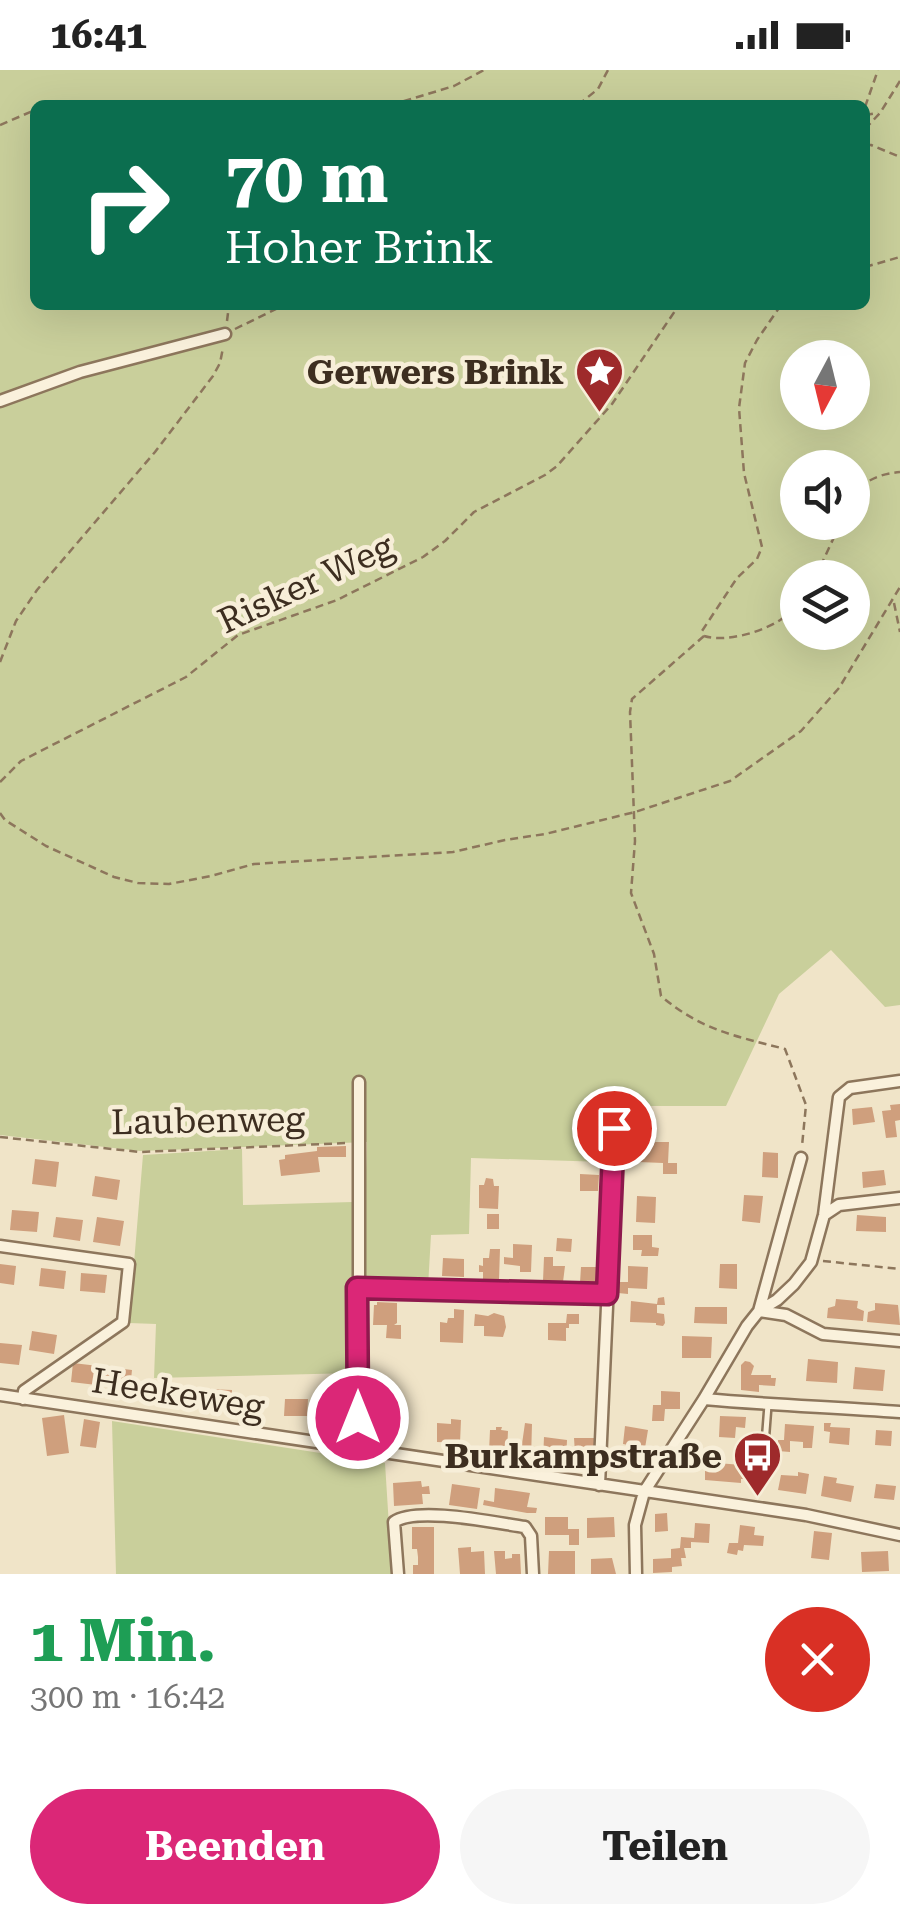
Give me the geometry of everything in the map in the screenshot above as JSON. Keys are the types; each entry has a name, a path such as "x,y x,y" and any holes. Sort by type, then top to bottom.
{"street":[{"path":"0,400 80,372 224,334"},
{"path":"636,1574 636,1525 644,1492 747,1326 811,1262 824,1215 839,1098 850,1088 900,1081"},
{"path":"358,1082 359,1450"},
{"path":"600,1486 614,1128"},
{"path":"759,1311 801,1158"},
{"path":"824,1215 839,1206 900,1198"},
{"path":"0,1246 128,1264 123,1322 24,1391 23,1398"},
{"path":"357,1288 607,1294"},
{"path":"759,1311 786,1315 823,1334 900,1341"},
{"name":"Heekeweg","path":"0,1395 644,1492"},
{"path":"704,1399 900,1412"},
{"path":"644,1492 806,1516 900,1535"},
{"path":"398,1574 394,1522 431,1514 525,1527 531,1536 532,1574"}],"lane":[{"path":"762,1483 768,1405"}],"path":[{"path":"408,100 454,86 484,70"},
{"path":"584,100 598,89 608,70"},
{"path":"867,100 878,70"},
{"path":"870,124 900,81"},
{"path":"0,126 30,112"},
{"path":"870,114 880,113"},
{"path":"870,145 900,157"},
{"path":"870,266 900,257"},
{"path":"0,662 16,620 36,590 156,452 213,376 220,362 228,310"},
{"path":"224,334 274,310"},
{"name":"Risker Weg","path":"0,782 21,761 186,676 238,635 337,600 423,557 474,512 557,466 612,404 676,310"},
{"path":"704,636 702,630 762,547 744,473 739,408 746,362 778,310"},
{"path":"870,481 900,472"},
{"path":"0,813 46,846 114,876 169,884 254,864 453,852 635,812 730,781 801,731 839,688 900,587"},
{"path":"893,601 900,632"},
{"path":"704,636 736,638 780,619"},
{"path":"704,636 632,700 635,812 631,893 654,954 660,996 682,1014 716,1031 785,1049 806,1105 801,1158"},
{"name":"Laubenweg","path":"0,1137 140,1152 358,1142"},
{"path":"811,1262 900,1269"}],"green space":[{"path":"0,70 900,70 900,1005 885,1007 831,950 779,994 726,1106 608,1106 606,1162 471,1158 469,1234 431,1235 428,1287 362,1285 367,1142 140,1151 0,1135 0,407 81,378 208,345 204,334 76,369 0,395"},
{"path":"242,1149 243,1205 353,1202 354,1373 154,1378 156,1324 129,1323 143,1155"},
{"path":"112,1421 385,1463 392,1574 116,1574"}],"building":[{"path":"900,1104 900,1120 895,1121 897,1137 886,1138 882,1111"},
{"path":"872,1107 875,1122 853,1125 852,1109"},
{"path":"669,1142 668,1163 677,1163 677,1174 663,1174 663,1163 639,1162 640,1143"},
{"path":"346,1146 346,1157 318,1157 320,1172 281,1176 279,1160 285,1159 285,1155 317,1151 317,1147"},
{"path":"763,1152 778,1153 778,1178 762,1177"},
{"path":"35,1159 59,1162 56,1187 32,1184"},
{"path":"884,1170 886,1185 863,1188 862,1172"},
{"path":"580,1174 599,1175 598,1191 580,1191"},
{"path":"95,1176 120,1180 117,1200 92,1196"},
{"path":"486,1178 499,1186 498,1209 479,1208 479,1185 484,1185"},
{"path":"744,1195 763,1196 760,1223 742,1221"},
{"path":"637,1196 656,1197 655,1223 636,1222"},
{"path":"12,1210 39,1212 37,1232 10,1230"},
{"path":"487,1214 499,1214 499,1229 487,1229"},
{"path":"857,1215 886,1217 886,1232 856,1231"},
{"path":"56,1217 83,1220 80,1241 53,1237"},
{"path":"97,1217 124,1221 120,1246 93,1242"},
{"path":"633,1235 652,1235 652,1247 659,1248 658,1256 641,1256 642,1250 633,1250"},
{"path":"557,1238 572,1239 571,1252 556,1251"},
{"path":"513,1244 532,1245 531,1272 520,1272 520,1266 504,1264 504,1257 513,1258"},
{"path":"490,1249 500,1249 499,1280 483,1280 483,1272 479,1272 479,1265 483,1266 483,1258 489,1258"},
{"path":"544,1257 553,1257 553,1266 565,1266 563,1282 550,1285 550,1281 543,1281"},
{"path":"443,1258 464,1259 464,1277 442,1276"},
{"path":"0,1264 16,1266 14,1285 0,1283"},
{"path":"720,1264 737,1264 737,1289 719,1288"},
{"path":"628,1266 648,1267 647,1289 628,1288 628,1294 618,1293 618,1282 628,1282"},
{"path":"581,1267 596,1267 593,1286 580,1283"},
{"path":"41,1268 66,1271 64,1289 39,1286"},
{"path":"81,1273 107,1275 105,1293 80,1291"},
{"path":"664,1297 665,1305 657,1305 657,1313 664,1314 663,1326 630,1322 631,1301 657,1304 658,1298"},
{"path":"836,1299 858,1301 857,1308 864,1311 863,1321 827,1318 828,1308 835,1306"},
{"path":"377,1302 397,1303 394,1325 401,1325 401,1339 386,1338 387,1325 373,1325"},
{"path":"875,1303 898,1305 900,1325 867,1322"},
{"path":"695,1307 727,1307 727,1324 694,1323"},
{"path":"454,1309 464,1310 463,1343 440,1342 440,1322 454,1318"},
{"path":"475,1314 504,1316 503,1337 484,1336 484,1326 474,1326"},
{"path":"567,1314 579,1314 579,1324 569,1324 566,1341 548,1340 548,1323 566,1323"},
{"path":"32,1331 57,1335 54,1354 29,1350"},
{"path":"682,1336 712,1337 711,1358 682,1358"},
{"path":"0,1343 22,1345 19,1365 0,1363"},
{"path":"808,1359 838,1362 837,1383 806,1381"},
{"path":"745,1361 754,1366 751,1375 771,1375 776,1378 775,1386 759,1385 759,1392 741,1390 741,1365"},
{"path":"73,1363 132,1370 130,1389 71,1382"},
{"path":"855,1367 885,1370 883,1391 853,1389"},
{"path":"207,1389 232,1390 232,1411 207,1410"},
{"path":"661,1391 680,1392 680,1409 665,1409 664,1421 652,1421 653,1405 661,1405"},
{"path":"285,1399 308,1399 307,1416 284,1416"},
{"path":"327,1403 348,1405 347,1425 326,1423"},
{"path":"371,1408 394,1409 393,1434 369,1433"},
{"path":"64,1415 69,1453 47,1456 42,1418"},
{"path":"720,1416 746,1417 745,1428 736,1427 735,1438 719,1437"},
{"path":"84,1419 100,1422 96,1448 80,1446"},
{"path":"451,1419 461,1420 460,1443 437,1442 437,1423 451,1424"},
{"path":"525,1423 532,1424 531,1460 512,1459 513,1443 522,1444"},
{"path":"824,1423 850,1428 849,1445 829,1443 830,1432 824,1431"},
{"path":"785,1424 814,1426 812,1448 790,1441 790,1452 778,1451 778,1440 784,1440"},
{"path":"625,1426 648,1430 645,1448 623,1444"},
{"path":"496,1427 508,1431 507,1452 489,1452 490,1430"},
{"path":"876,1430 892,1431 891,1446 875,1445"},
{"path":"544,1437 567,1440 566,1461 543,1460"},
{"path":"574,1438 595,1438 594,1461 571,1460 571,1452 575,1453"},
{"path":"717,1463 742,1465 744,1479 741,1483 705,1480 705,1470 717,1471"},
{"path":"798,1472 809,1474 806,1494 778,1490 781,1475 798,1476"},
{"path":"824,1476 854,1486 851,1502 821,1496"},
{"path":"421,1481 422,1487 429,1486 430,1494 422,1494 423,1504 394,1506 393,1483"},
{"path":"452,1484 480,1488 477,1509 449,1505"},
{"path":"876,1484 896,1486 894,1500 874,1498"},
{"path":"495,1488 530,1493 527,1507 537,1508 536,1513 483,1505 484,1500 494,1502"},
{"path":"667,1513 668,1531 655,1532 655,1514"},
{"path":"545,1517 568,1517 568,1529 579,1529 579,1545 569,1545 569,1535 545,1535"},
{"path":"614,1517 615,1537 587,1538 587,1518"},
{"path":"695,1523 710,1524 709,1543 691,1542 691,1548 684,1548 686,1558 681,1558 682,1566 672,1567 672,1572 653,1573 653,1559 671,1558 671,1549 680,1548 681,1537 694,1538"},
{"path":"740,1525 755,1527 754,1535 764,1536 763,1546 744,1545 737,1555 727,1553 729,1543 738,1543"},
{"path":"412,1527 434,1527 434,1574 413,1574 418,1557 417,1549 412,1549"},
{"path":"814,1531 832,1533 829,1560 811,1558"},
{"path":"471,1547 471,1552 484,1551 485,1574 460,1574 458,1548"},
{"path":"494,1551 505,1551 505,1559 520,1554 521,1574 496,1574"},
{"path":"549,1551 575,1551 575,1574 548,1574"},
{"path":"888,1551 889,1571 862,1572 861,1552"},
{"path":"612,1558 616,1574 591,1574 591,1559"}],"place":[{"name":"Gerwers Brink","path":"599,414"},
{"name":"Burkampstraße","path":"757,1498"}],"route":[{"path":"358,1418 357,1288 607,1294 614,1128"}]}
